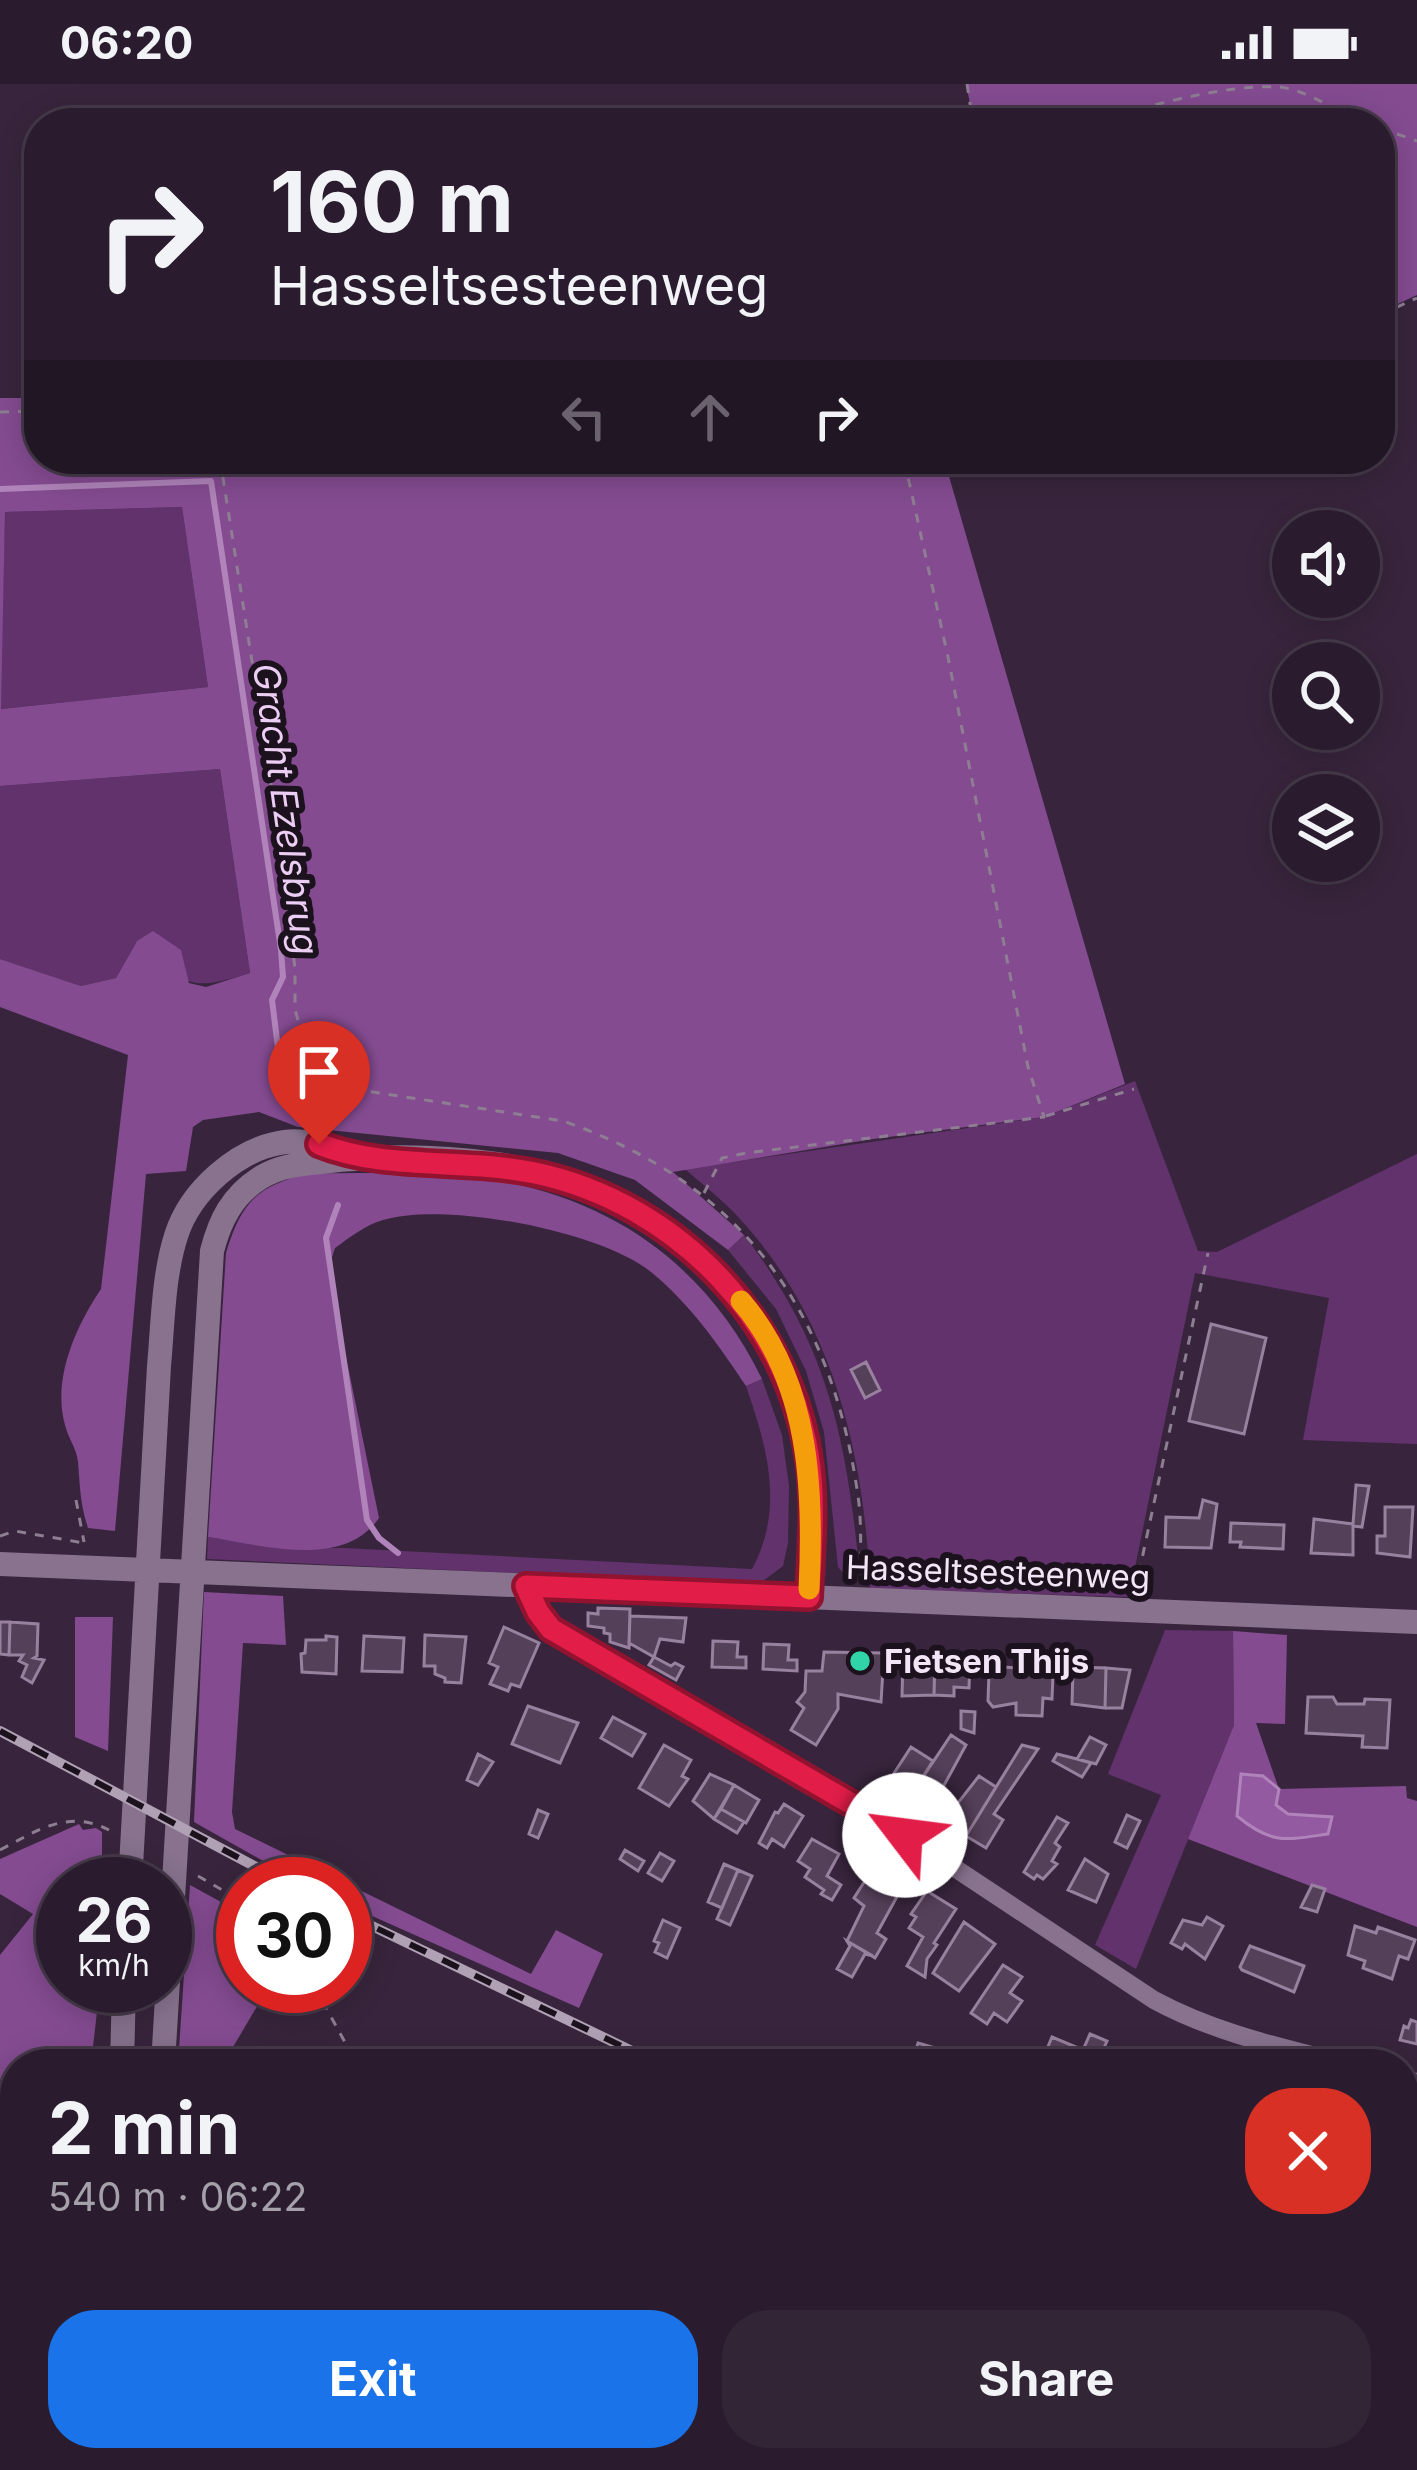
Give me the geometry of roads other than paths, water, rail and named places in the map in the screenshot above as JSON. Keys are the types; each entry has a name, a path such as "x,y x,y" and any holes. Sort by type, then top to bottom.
{"main road":[{"path":"131,1857 159,1366 176,1234 189,1208 217,1175 252,1152 285,1142 319,1144 350,1156"},
{"path":"164,2049 212,1251 221,1218 262,1176 295,1164 350,1156 480,1163 603,1192 656,1221 746,1306 778,1358 810,1466 809,1597"},
{"name":"Hasseltsesteenweg","path":"0,1564 87,1555 526,1586 1417,1622"},
{"path":"120,2049 122,2013"}],"street":[{"path":"526,1586 551,1629 905,1835 1154,2000 1193,2021 1288,2049"}],"waterway":[{"name":"Gracht Ezelsbrug","path":"0,489 211,481 281,950 283,977 272,1000 280,1064 292,1080 346,1105"},
{"name":"Gracht Ezelsbrug","path":"338,1205 326,1238 367,1520 398,1553"}],"railway":[{"path":"0,1731 237,1857"},
{"path":"372,1926 628,2049"}],"place":[{"name":"Fietsen Thijs","path":"860,1661"}]}
